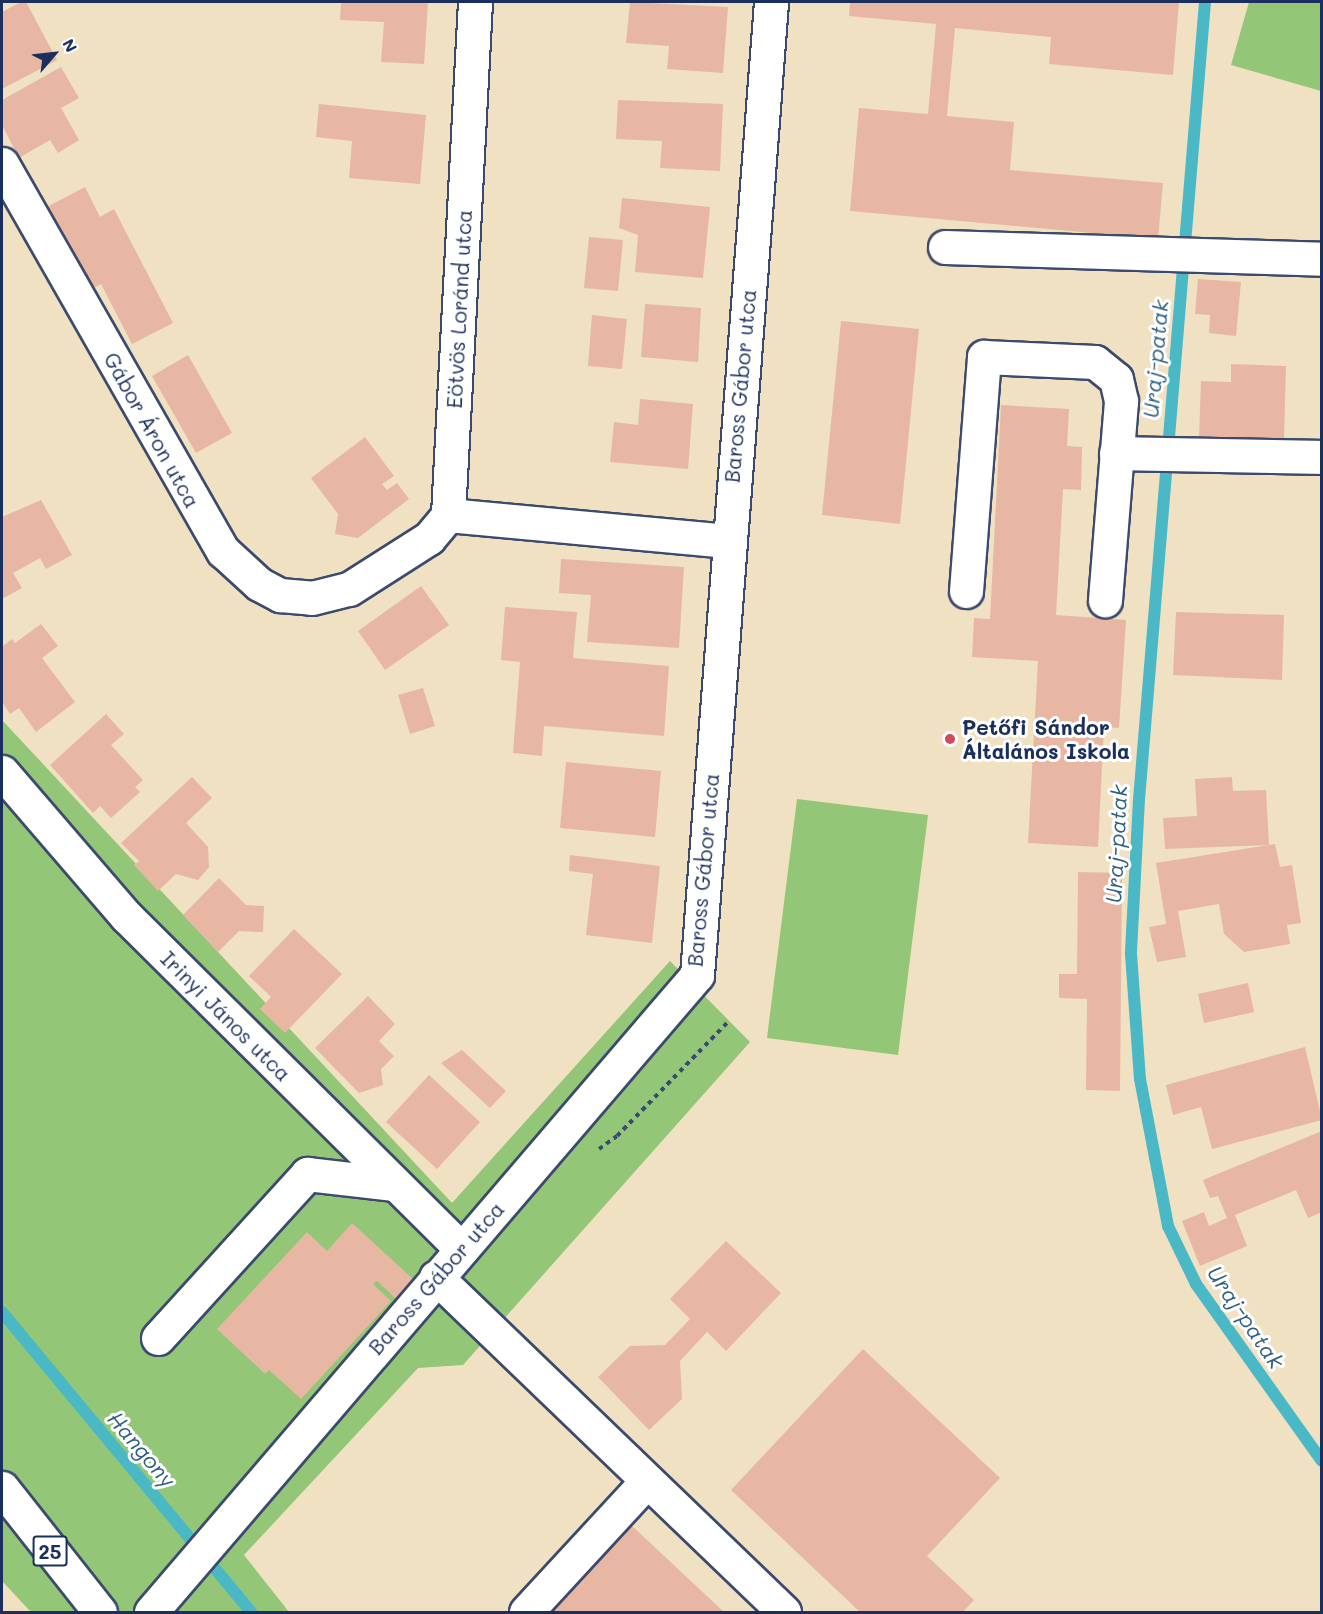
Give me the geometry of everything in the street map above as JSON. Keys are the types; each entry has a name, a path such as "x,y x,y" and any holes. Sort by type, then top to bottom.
{"street":[{"name":"Eötvös Loránd utca","path":"448,515 475,2"},
{"name":"Baross Gábor utca","path":"151,1612 697,975 728,541 771,2"},
{"name":"Gábor Áron utca","path":"2,164 207,528 238,568 259,584 296,598 330,594 369,578 429,538 448,515"},
{"path":"945,247 1322,259"},
{"path":"966,591 984,357 1104,366 1120,389 1105,600"},
{"path":"1116,453 1322,457"},
{"path":"448,515 728,541"},
{"name":"Irinyi János utca","path":"2,772 126,916 461,1249"},
{"path":"158,1338 307,1174 394,1184"},
{"path":"436,1277 646,1482 784,1612"},
{"path":"526,1612 646,1482"},
{"name":"25","path":"2,1488 100,1612"}],"green space":[{"path":"1249,2 1321,2 1321,91 1231,65"},
{"path":"2,720 452,1203 670,961 750,1042 463,1365 418,1368 244,1555 289,1612 31,1612 2,1581"},
{"path":"797,799 928,815 898,1055 767,1038"}],"building":[{"path":"21,2 26,2 57,60 2,89 2,12"},
{"path":"341,2 428,2 424,64 381,62 384,22 340,20"},
{"path":"630,2 728,7 723,73 667,69 669,46 626,43"},
{"path":"850,2 1179,2 1173,75 1049,64 1051,37 955,28 947,116 1014,122 1010,170 1163,183 1158,239 850,211 859,108 928,114 936,24 849,16"},
{"path":"61,67 79,98 61,108 79,140 58,153 50,140 19,158 2,125 2,100"},
{"path":"618,100 723,104 720,171 660,168 662,141 616,139"},
{"path":"319,104 426,115 420,184 349,178 352,141 316,137"},
{"path":"85,187 100,217 114,209 173,323 132,344 101,284 92,289 69,244 61,249 41,210"},
{"path":"622,198 710,207 703,278 635,272 638,235 619,228"},
{"path":"589,237 623,240 618,291 584,288"},
{"path":"1198,279 1241,282 1236,336 1209,333 1210,315 1195,314"},
{"path":"645,304 701,308 698,362 641,357"},
{"path":"592,315 627,319 622,369 588,366"},
{"path":"841,321 919,329 900,524 822,515"},
{"path":"188,355 232,433 196,453 152,376"},
{"path":"1231,364 1286,366 1284,440 1199,438 1201,381 1231,382"},
{"path":"640,399 693,404 688,469 610,462 614,422 638,425"},
{"path":"1001,405 1069,409 1067,446 1082,447 1081,490 1063,489 1056,615 1126,620 1119,728 1104,727 1098,847 1028,843 1038,661 972,657 974,618 990,619"},
{"path":"365,437 394,476 382,484 387,490 397,483 409,499 358,538 335,534 338,514 311,478"},
{"path":"41,500 72,555 46,569 40,558 13,573 22,588 2,599 2,517"},
{"path":"561,559 684,567 679,648 587,642 591,595 559,593"},
{"path":"421,586 449,625 385,670 358,631"},
{"path":"505,607 577,612 573,658 669,666 664,736 544,726 542,756 513,753 520,662 501,660"},
{"path":"1176,612 1284,615 1282,680 1173,675"},
{"path":"41,624 58,646 42,658 75,702 36,732 19,708 10,714 2,702 2,647 12,639 15,643"},
{"path":"423,688 435,726 410,734 398,695"},
{"path":"106,714 124,734 111,745 143,780 135,787 140,792 111,818 100,806 93,813 50,765"},
{"path":"566,762 661,771 655,837 560,828"},
{"path":"192,777 212,798 186,823 208,847 209,867 198,880 176,874 158,891 134,865 139,861 121,843"},
{"path":"1232,777 1233,791 1266,790 1269,845 1165,849 1163,818 1197,816 1195,779"},
{"path":"1275,844 1280,867 1292,865 1301,923 1287,925 1290,944 1244,952 1224,934 1219,904 1178,911 1186,957 1157,962 1149,927 1166,924 1156,863"},
{"path":"570,855 660,866 652,943 586,935 593,874 569,871"},
{"path":"1078,872 1122,873 1120,1091 1086,1090 1087,999 1059,998 1059,974 1077,974"},
{"path":"219,878 246,905 264,906 263,932 239,931 218,952 183,915"},
{"path":"294,929 342,974 285,1033 260,1009 271,997 249,976"},
{"path":"1248,983 1254,1012 1204,1023 1198,994"},
{"path":"368,996 395,1024 379,1041 394,1056 381,1069 383,1085 359,1093 315,1048"},
{"path":"1305,1047 1322,1120 1212,1149 1201,1107 1173,1115 1166,1085"},
{"path":"462,1050 506,1091 490,1108 441,1063"},
{"path":"429,1075 480,1122 437,1169 386,1122"},
{"path":"1322,1131 1322,1212 1308,1218 1296,1190 1235,1215 1247,1246 1200,1266 1182,1221 1204,1212 1209,1226 1227,1218 1218,1196 1210,1198 1203,1180"},
{"path":"352,1223 414,1280 396,1299 377,1281 373,1284 391,1301 301,1399 269,1370 265,1374 217,1329 307,1232 327,1251"},
{"path":"726,1241 781,1293 726,1351 707,1332 680,1361 682,1399 649,1430 598,1377 630,1346 665,1345 690,1319 670,1299"},
{"path":"863,1349 1000,1478 927,1556 974,1600 963,1612 860,1612 731,1490"},
{"path":"630,1524 724,1612 548,1612"}],"waterway":[{"name":"Uraj-patak","path":"1205,2 1139,799 1131,954 1140,1079 1168,1226 1196,1284 1322,1461"},
{"name":"Hangony","path":"2,1312 251,1612"}],"place":[{"name":"Petőfi Sándor Általános Iskola","path":"950,739"}]}
